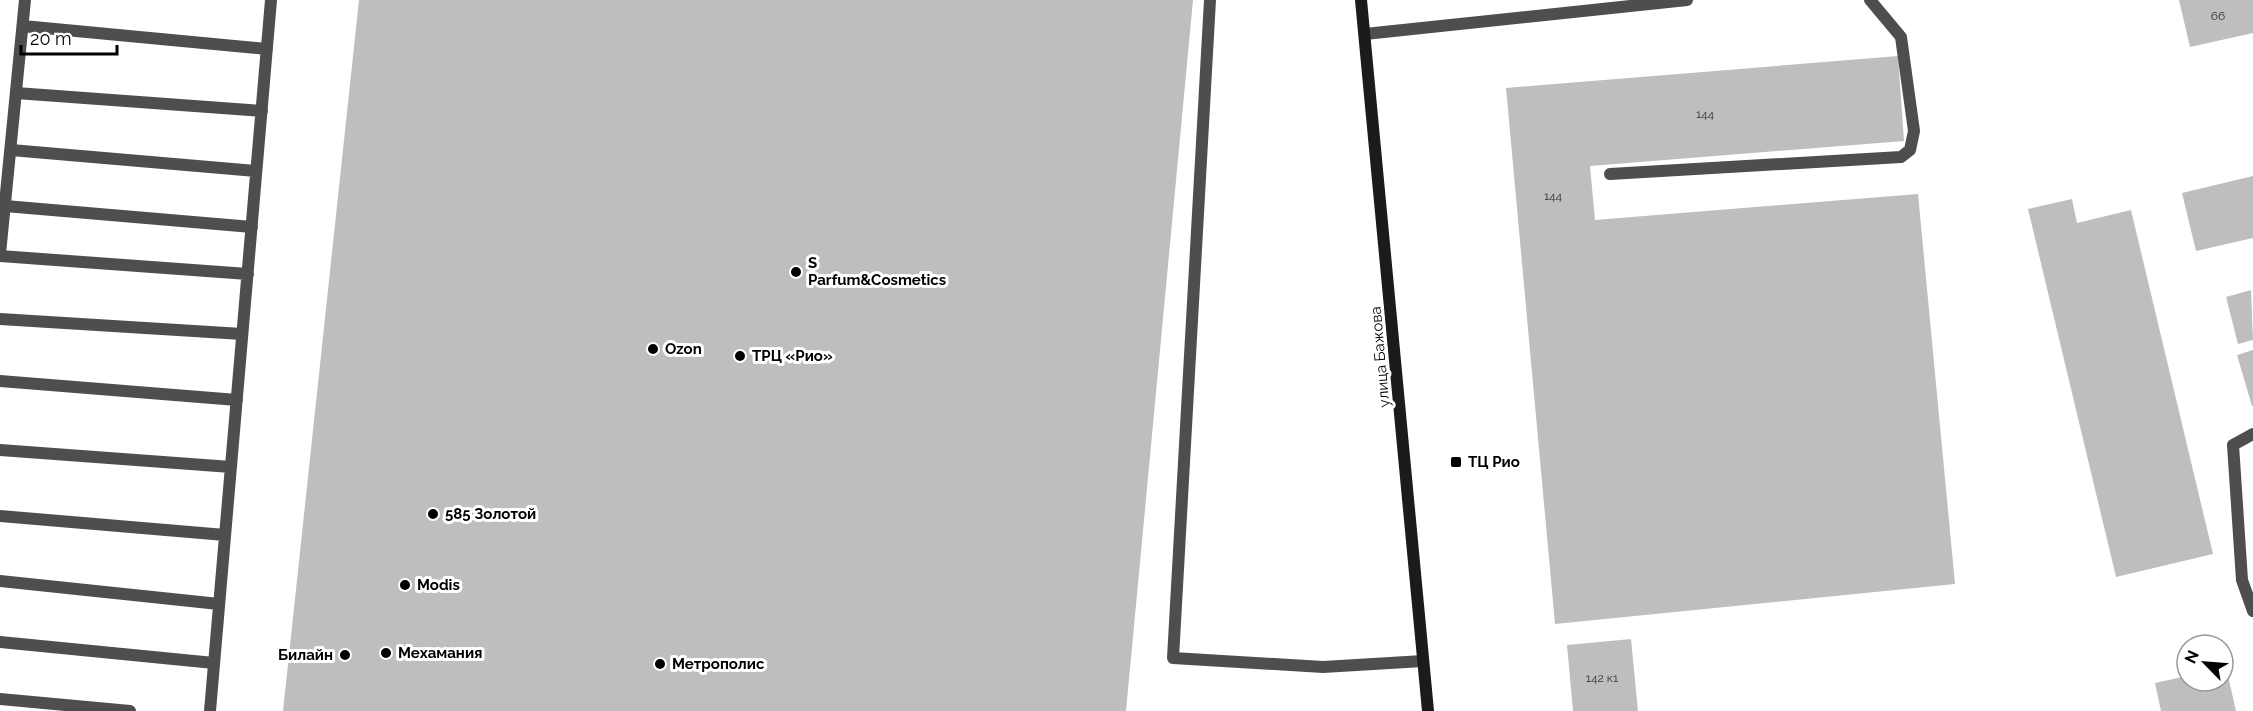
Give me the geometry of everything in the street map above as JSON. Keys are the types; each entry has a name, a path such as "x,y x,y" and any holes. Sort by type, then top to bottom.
{"main road":[{"name":"улица Бажова","path":"1361,0 1428,711"}],"street":[{"path":"25,0 0,255 248,274"},
{"path":"210,711 271,0"},
{"path":"1210,0 1173,658 1323,667 1423,661"},
{"path":"1365,34 1687,0"},
{"path":"1610,174 1901,157 1910,150 1914,131 1901,37 1870,0"},
{"path":"23,26 267,50"},
{"path":"16,93 262,111"},
{"path":"10,150 256,171"},
{"path":"5,206 252,227"},
{"path":"0,319 242,334"},
{"path":"0,381 237,400"},
{"path":"2253,434 2233,445 2242,580 2253,611"},
{"path":"0,450 231,466"},
{"path":"0,516 225,536"},
{"path":"0,581 219,604"},
{"path":"0,642 214,663"},
{"path":"0,699 130,711"}],"building":[{"name":"ТРЦ «Рио»","path":"359,0 1193,0 1126,711 283,711"},
{"path":"2179,0 2253,0 2253,33 2190,47"},
{"path":"1898,56 1904,141 1590,166 1595,220 1918,194 1955,584 1555,624 1506,88"},
{"path":"2253,176 2253,238 2196,251 2182,193"},
{"path":"2072,199 2077,223 2131,210 2213,554 2116,577 2028,209"},
{"path":"2251,290 2253,340 2238,344 2226,297"},
{"path":"2253,350 2253,406 2252,406 2237,355"},
{"path":"1631,639 1638,711 1573,711 1567,645"},
{"path":"2175,679 2175,693 2232,693 2236,711 2161,711 2155,683"}],"place":[{"name":"S Parfum&Cosmetics","path":"796,272"},
{"name":"Ozon","path":"653,349"},
{"name":"ТРЦ «Рио»","path":"740,356"},
{"name":"ТЦ Рио","path":"1456,462"},
{"name":"585 Золотой","path":"433,514"},
{"name":"Modis","path":"405,585"},
{"name":"Мехамания","path":"386,653"},
{"name":"Билайн","path":"345,655"},
{"name":"Метрополис","path":"660,664"}]}
